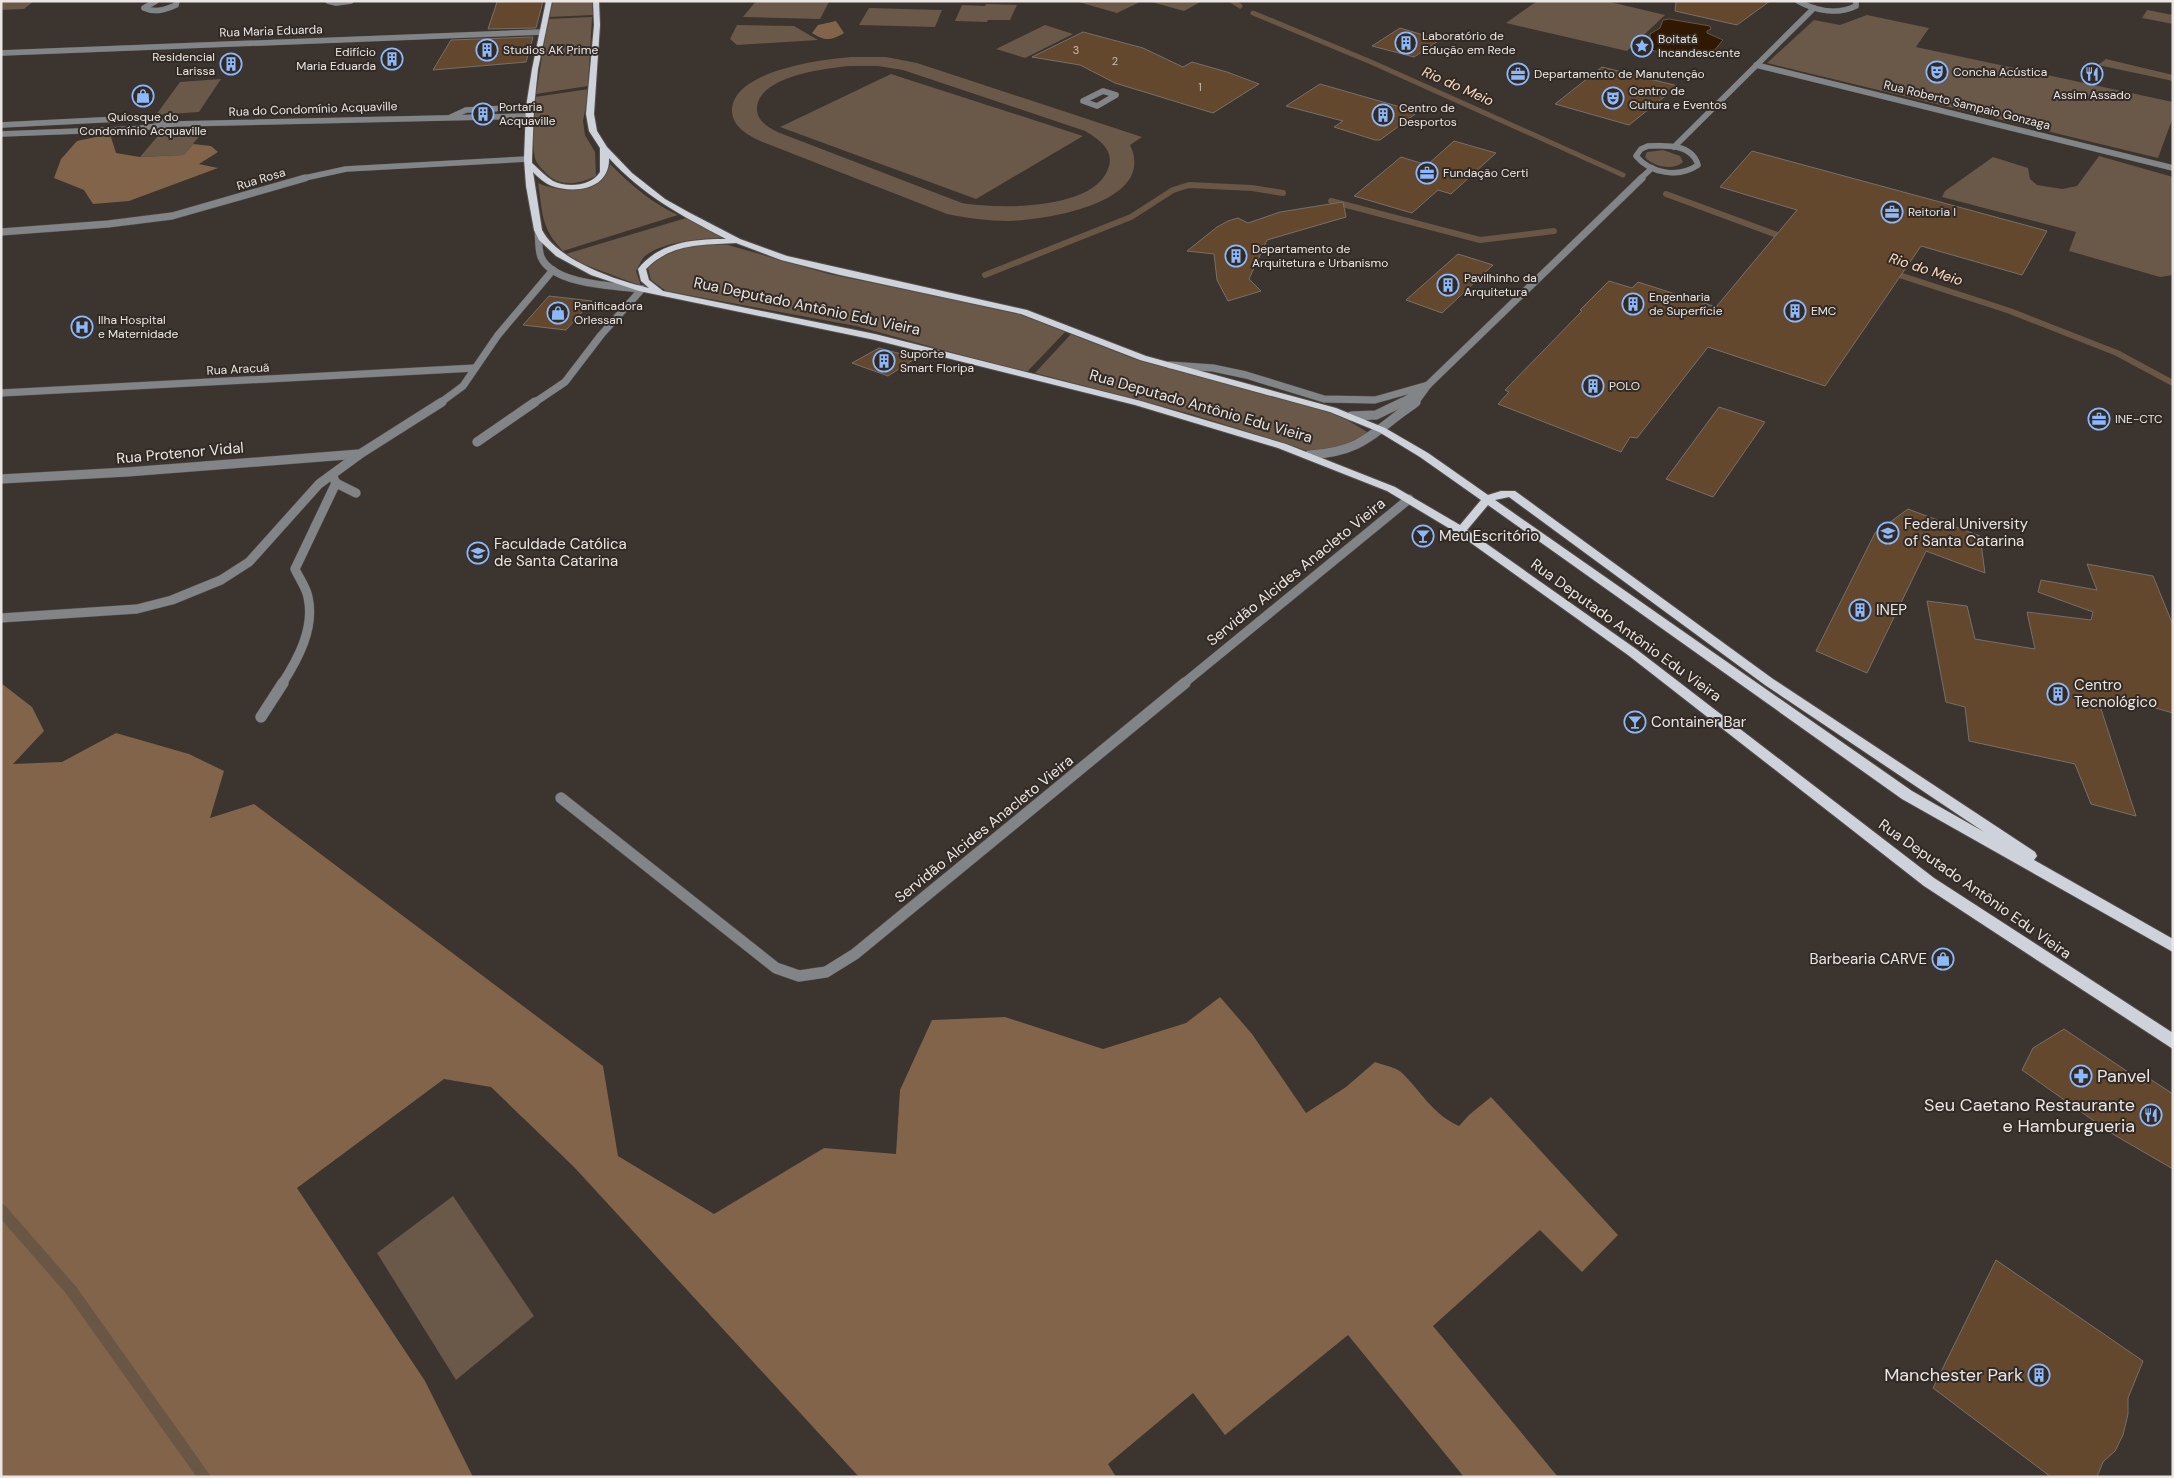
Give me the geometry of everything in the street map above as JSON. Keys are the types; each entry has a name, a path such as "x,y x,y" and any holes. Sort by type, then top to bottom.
{"main road":[{"name":"Rua Deputado Antônio Edu Vieira","path":"549,1 529,112 530,186 538,230 542,238 551,248 575,264 614,281 642,289 874,337 1138,403 1309,456 1391,489 1461,530 1632,652 1929,882 2173,1042"},
{"path":"596,1 597,25 590,114 593,131 604,148 629,175 662,200 737,240 784,258 1024,312 1121,351 1351,416 1364,424 1382,430 1424,455 1907,795 2173,946"},
{"path":"529,161 553,184 566,187 584,185 600,178 604,171 604,148"},
{"path":"664,294 645,281 642,269 649,259 683,245 704,241 737,240"},
{"path":"1461,530 1486,499 1497,494 1512,493 1769,682 2106,908"}],"street":[{"path":"156,1 147,4 144,8 148,11 164,10 176,5 176,1"},
{"path":"328,1 336,3 351,1"},
{"path":"1798,1 1814,8 1845,11 1856,6 1856,1"},
{"path":"1674,147 1814,8"},
{"name":"Rua Maria Eduarda","path":"1,53 542,32"},
{"name":"Rua Roberto Sampaio Gonzaga","path":"1756,65 2173,168"},
{"path":"1103,91 1116,95 1097,106 1083,102 1103,91"},
{"name":"Rua do Condomínio Acquaville","path":"452,117 466,110 529,112"},
{"name":"Rua do Condomínio Acquaville","path":"1,134 133,129 174,124 452,117 461,119 529,112"},
{"name":"Rua do Condomínio Acquaville","path":"1,125 148,119 174,124"},
{"path":"1648,146 1674,147 1693,155 1698,160 1698,165 1694,169 1686,172 1652,168 1636,156 1637,152 1648,146"},
{"name":"Rua Rosa","path":"1,232 172,216 208,208 317,174 346,170 529,161"},
{"path":"1351,416 1376,415 1399,405 1428,385 1652,168"},
{"path":"538,230 542,259 553,270 582,280 642,289"},
{"path":"261,717 297,658 310,626 308,597 294,569 334,479 360,454 452,396 463,386 498,335 553,270"},
{"path":"477,442 565,382 601,335 642,289"},
{"path":"1167,365 1213,368 1246,375 1324,399 1376,400 1428,385"},
{"name":"Rua Aracuã","path":"1,393 475,368"},
{"path":"1309,456 1347,451 1365,442 1382,430 1396,415 1416,402 1428,385"},
{"name":"Rua Protenor Vidal","path":"1,479 127,472 360,454"},
{"path":"1,618 64,615 137,608 172,600 221,580 250,562 319,484 334,479 356,492"},
{"name":"Servidão Alcides Anacleto Vieira","path":"561,798 776,968 799,976 826,972 855,954 1409,499"}],"shaded area":[{"path":"1,1 34,1 24,9 1,10"},
{"path":"553,1 592,1 593,15 549,17"},
{"path":"756,1 829,2 820,19 743,17"},
{"path":"1075,1 1135,1 1140,2 1117,13"},
{"path":"1148,1 1202,1 1184,11"},
{"path":"1537,1 1606,1 1665,15 1627,51 1506,23"},
{"path":"986,4 1017,5 1010,20 988,20 987,22 955,21 962,5 985,6"},
{"path":"869,8 942,10 935,27 859,25"},
{"path":"2147,10 2173,15 2173,24 2142,18"},
{"path":"1867,15 1929,28 1916,47 2173,102 2173,117 2158,158 1767,63 1814,20 1840,25"},
{"path":"592,17 588,86 536,94 548,19"},
{"path":"1669,19 1710,26 1711,29 1707,33 1723,40 1710,54 1695,57 1663,53 1638,44 1642,40 1650,38 1650,34 1660,28 1663,20"},
{"path":"836,21 844,33 839,36 828,39 812,33 818,25"},
{"path":"737,25 794,26 818,40 737,45 730,39"},
{"path":"1045,25 1073,34 1025,58 996,49"},
{"path":"851,57 886,57 917,63 1142,137 1130,145 1134,165 1128,181 1113,194 1093,204 1070,212 1025,220 1008,221 970,218 947,214 760,141 746,133 735,122 732,112 735,98 746,86 761,77 800,64","holes":["851,66 878,66 903,70 1085,131 1095,137 1107,149 1110,160 1109,166 1101,181 1086,192 1066,199 1044,204 1021,206 962,203 780,133 759,118 757,109 760,98 768,89 780,81 826,69"]},
{"path":"2106,59 2173,75 2173,81 2098,65"},
{"path":"891,74 1083,136 976,199 780,127"},
{"path":"221,79 199,112 156,115 180,82"},
{"path":"589,89 583,121 585,135 595,152 596,176 575,183 562,182 550,176 540,167 536,160 533,135 535,97"},
{"path":"206,128 184,155 140,157 163,130"},
{"path":"110,134 116,153 140,157 184,155 193,144 211,146 218,152 199,164 218,168 129,201 93,204 84,190 54,178 61,159 77,141"},
{"path":"1663,150 1680,156 1683,162 1679,165 1664,167 1653,163 1645,157 1647,152"},
{"path":"2099,156 2173,177 2173,275 2160,277 2069,251 2076,232 1942,197 1945,191 1993,157 2028,168 2030,179 2037,185 2062,189 2077,186"},
{"path":"610,164 642,193 678,215 563,251 546,227 538,183 558,189 580,189 591,186 599,181 606,174"},
{"path":"686,218 724,238 671,244 651,252 644,257 636,271 641,286 583,264 566,254"},
{"path":"705,244 728,245 829,274 1009,311 1045,322 1066,331 1026,373 856,326 666,291 651,280 648,268 659,257 674,250"},
{"path":"1071,334 1132,358 1334,412 1369,433 1338,448 1308,451 1191,414 1035,373"},
{"path":"1,683 32,707 44,731 13,764 62,762 116,733 189,754 224,771 210,818 254,804 603,1066 618,1156 714,1214 824,1148 896,1154 900,1090 932,1020 1005,1017 1103,1049 1186,1023 1220,997 1252,1034 1306,1113 1346,1087 1375,1062 1401,1072 1441,1115 1459,1126 1491,1097 1618,1235 1582,1272 1540,1230 1433,1326 1558,1477 1464,1477 1348,1335 1225,1435 1193,1393 1108,1464 1116,1477 859,1477 574,1167 491,1087 444,1079 297,1188 425,1381 473,1477 1,1477"},
{"path":"453,1196 534,1316 456,1380 377,1253"}],"building":[{"path":"543,1 536,28 488,29 497,2"},
{"path":"1676,1 1770,1 1737,25 1675,11"},
{"name":"Laboratório de Edução em Rede","path":"1400,28 1440,40 1414,57 1372,46"},
{"path":"1083,32 1143,48 1183,67 1192,62 1259,84 1213,113 1115,83 1080,65 1032,57"},
{"name":"Studios AK Prime","path":"533,37 526,62 433,70 451,40"},
{"name":"Centro de Cultura e Eventos","path":"1602,67 1678,86 1629,125 1555,104"},
{"name":"Centro de Desportos","path":"1320,84 1418,112 1380,140 1375,140 1334,127 1343,121 1286,106"},
{"name":"Fundação Certi","path":"1454,141 1496,153 1451,194 1438,190 1412,213 1354,196 1401,157 1427,165"},
{"path":"1752,151 2047,231 2022,275 1921,246 1825,386 1708,347 1637,438 1630,437 1621,452 1498,404 1509,392 1505,390 1609,281 1632,288 1638,282 1716,307 1797,210 1720,187"},
{"name":"Departamento de Arquitetura e Urbanismo","path":"1343,202 1346,217 1267,240 1249,279 1261,291 1228,301 1217,280 1214,254 1187,251 1217,227 1228,221 1238,218 1248,223 1280,212"},
{"name":"Pavilhinho da Arquitetura","path":"1458,254 1493,265 1442,313 1406,300"},
{"name":"Panificadora Orlessan","path":"549,296 592,301 566,330 523,325"},
{"name":"Suporte Smart Floripa","path":"879,348 916,358 888,376 852,363"},
{"path":"1719,407 1765,422 1713,497 1666,479"},
{"path":"1908,509 1980,536 1985,573 1926,551 1867,673 1816,651 1875,533"},
{"name":"Centro Tecnológico","path":"2087,564 2153,576 2173,625 2173,713 2152,707 2100,706 2136,816 2091,804 2075,764 1969,741 1965,707 1946,702 1927,601 1967,606 1975,639 2035,649 2027,612 2091,620 2093,612 2038,592 2041,580 2097,590"},
{"name":"Panvel","path":"2064,1029 2146,1084 2150,1079 2173,1094 2173,1169 2111,1133 2022,1070 2033,1048"},
{"name":"Manchester Park","path":"1996,1260 2143,1361 2128,1398 2128,1414 2123,1435 2115,1451 2103,1462 2097,1477 2051,1477 1933,1388"}],"waterway":[{"name":"Rio do Meio","path":"1232,1 1240,6"},
{"name":"Rio do Meio","path":"1253,13 1371,62 1623,175"},
{"path":"985,275 1131,217 1173,190 1189,185 1252,188 1283,193"},
{"name":"Rio do Meio","path":"1666,194 1788,239"},
{"path":"1331,201 1480,240 1554,231"},
{"name":"Rio do Meio","path":"1890,272 2010,311 2117,353 2173,383"},
{"path":"1,1210 71,1290 204,1477"}],"place":[{"name":"Laboratório de Edução em Rede","path":"1406,43"},
{"name":"Boitatá Incandescente","path":"1642,46"},
{"name":"Studios AK Prime","path":"487,50"},
{"name":"Edifício Maria Eduarda","path":"392,59"},
{"name":"Residencial Larissa","path":"231,64"},
{"name":"Concha Acústica","path":"1937,72"},
{"name":"Departamento de Manutenção","path":"1518,74"},
{"name":"Assim Assado","path":"2092,74"},
{"name":"Quiosque do Condomínio Acquaville","path":"143,96"},
{"name":"Centro de Cultura e Eventos","path":"1613,98"},
{"name":"Portaria Acquaville","path":"483,114"},
{"name":"Centro de Desportos","path":"1383,115"},
{"name":"Fundação Certi","path":"1427,173"},
{"name":"Reitoria I","path":"1892,212"},
{"name":"Departamento de Arquitetura e Urbanismo","path":"1236,256"},
{"name":"Pavilhinho da Arquitetura","path":"1448,285"},
{"name":"Engenharia de Superfície","path":"1633,304"},
{"name":"EMC","path":"1795,311"},
{"name":"Panificadora Orlessan","path":"558,313"},
{"name":"Ilha Hospital e Maternidade","path":"82,327"},
{"name":"Suporte Smart Floripa","path":"884,361"},
{"name":"POLO","path":"1593,386"},
{"name":"INE-CTC","path":"2099,419"},
{"name":"Federal University of Santa Catarina","path":"1888,533"},
{"name":"Meu Escritório","path":"1423,536"},
{"name":"Faculdade Católica de Santa Catarina","path":"478,553"},
{"name":"INEP","path":"1860,610"},
{"name":"Centro Tecnológico","path":"2058,694"},
{"name":"Container Bar","path":"1635,722"},
{"name":"Barbearia CARVE","path":"1943,959"},
{"name":"Panvel","path":"2081,1076"},
{"name":"Seu Caetano Restaurante e Hamburgueria","path":"2151,1115"},
{"name":"Manchester Park","path":"2039,1375"}]}
